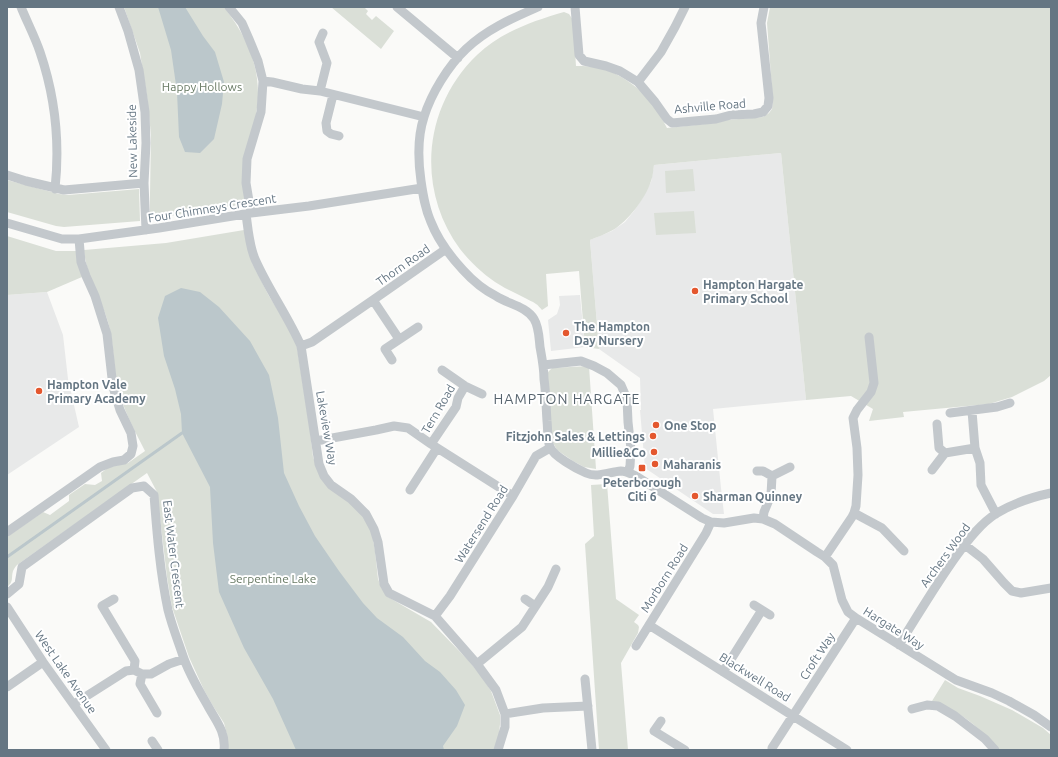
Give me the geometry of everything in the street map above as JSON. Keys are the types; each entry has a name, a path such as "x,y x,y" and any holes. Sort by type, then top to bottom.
{"street":[{"path":"21,7 40,51 50,86 55,113 57,139 57,172 55,189"},
{"name":"New Lakeside","path":"119,7 128,31 139,70 145,112 146,143 144,183 146,230"},
{"name":"Lakeview Way","path":"229,7 242,23 250,39 263,81 261,112 247,159 246,183 249,234 254,257 269,287 293,328 301,346 319,464 324,476 331,485 351,499 366,514 374,529 378,542 384,584 389,593 435,616 477,664 496,690 505,714 505,728 498,750"},
{"path":"398,7 458,58"},
{"path":"538,7 492,29 472,43 458,58 439,84 424,117 419,141 419,165 424,204 434,230 446,249 464,271 479,285 495,296 529,312 535,320 538,328 543,365 550,448 559,457 586,473 593,475 628,472 630,466 631,449 627,400 621,384 607,373 581,361 543,365"},
{"name":"Ashville Road","path":"575,7 579,55 584,61 620,71 638,82 667,119 672,123 754,114 763,112 768,106 769,98 761,23 764,7"},
{"path":"638,82 662,52 685,7"},
{"path":"320,91 327,63 319,42 323,33"},
{"path":"263,81 302,90 320,91 424,117"},
{"path":"333,95 326,123 327,131 331,134 339,136"},
{"path":"7,175 55,189 64,190 144,183"},
{"name":"Four Chimneys Crescent","path":"7,223 62,239 79,239 422,188"},
{"path":"7,532 100,467 124,460 131,454 133,446 131,433 120,410 113,387 107,334 95,296 81,262 79,239"},
{"name":"Thorn Road","path":"301,346 312,342 446,249"},
{"name":"Thorn Road","path":"373,300 399,339"},
{"path":"392,360 385,349 418,327"},
{"path":"825,557 854,513 858,475 853,418 857,410 871,392 874,383 868,337"},
{"name":"Tern Road","path":"442,370 465,386 482,394"},
{"name":"Tern Road","path":"410,490 456,407 458,398 465,386"},
{"path":"950,414 997,407 1010,403"},
{"path":"972,411 975,448 980,463 981,485 996,514"},
{"path":"937,424 939,448 945,453"},
{"name":"Tern Road","path":"316,440 394,426 408,428 513,496"},
{"name":"Watersend Road","path":"435,616 450,596 513,496 536,456 550,448"},
{"path":"932,470 945,453 975,448"},
{"path":"772,476 790,467"},
{"path":"757,471 763,471 772,476"},
{"name":"Hargate Way","path":"628,472 702,518 711,522 724,523 754,518 763,519 775,524 825,557 833,565 842,600 848,612 856,618 956,680 1009,701 1034,715 1051,727"},
{"path":"763,519 764,512 771,495 772,476"},
{"name":"East Water Crescent","path":"7,594 20,584 22,567 132,488 144,486 154,495 157,535 169,612 184,658 221,729 224,750"},
{"name":"Archers Wood","path":"899,645 940,578 979,529 996,514 1029,498 1051,492"},
{"path":"854,513 882,528 904,551"},
{"name":"Morborn Road","path":"636,646 706,533 711,522"},
{"path":"965,545 982,559 1012,591 1021,593 1051,588"},
{"path":"477,664 522,627 548,587 556,569"},
{"path":"114,599 102,606 135,661 140,684 157,713"},
{"path":"525,600 535,606"},
{"name":"West Lake Avenue","path":"7,606 43,662 74,704 104,749"},
{"path":"723,672 758,607 770,615"},
{"name":"Croft Way","path":"772,748 856,618"},
{"name":"Blackwell Road","path":"649,625 847,750"},
{"path":"74,704 126,671 151,674 184,658"},
{"path":"7,687 43,662"},
{"path":"585,679 592,750"},
{"path":"912,710 926,701 938,706 955,716 986,739 995,750"},
{"path":"505,714 544,708 588,706"},
{"path":"661,721 654,731 684,750"},
{"path":"152,741 158,750"}],"shaded area":[{"name":"Happy Hollows","path":"158,7 185,7 215,52 224,82 222,104 214,139 200,153 185,152 179,137 177,92 171,50"},
{"name":"Hampton Hargate Primary School","path":"781,153 806,400 713,409 724,514 713,514 645,468 640,410 640,378 599,349 590,240 612,231 625,222 642,199 651,182 654,165"},
{"name":"Serpentine Lake","path":"181,288 200,292 219,307 250,341 269,375 278,418 284,473 315,536 363,603 377,618 403,637 425,661 440,672 456,690 465,705 457,726 443,746 444,750 296,750 273,699 244,648 219,592 213,543 210,487 182,433 181,414 175,389 164,356 158,318 165,296"},
{"name":"Hampton Vale Primary Academy","path":"47,292 63,335 68,379 79,427 7,475 7,295"},
{"name":"The Hampton Day Nursery","path":"580,295 585,347 551,351 548,320 557,314 560,305 559,296"}],"green space":[{"name":"Happy Hollows","path":"124,7 224,7 239,28 250,50 258,86 258,99 245,204 151,219 151,135 147,96 140,53"},
{"path":"331,7 364,7 368,11 366,14 372,20 376,16 394,31 381,49"},
{"path":"770,7 1051,7 1051,375 1044,381 1012,397 989,404 903,412 904,417 869,421 873,409 851,396 806,400 781,153 654,165 649,188 641,202 625,221 613,230 590,240 599,349 585,347 579,271 546,274 548,306 542,310 535,303 506,289 489,278 460,249 446,226 436,201 432,175 432,149 436,123 445,99 459,76 486,47 518,28 564,12 569,14 573,20 576,66 601,68 626,80 642,92 649,100 658,111 667,128 763,117 772,109 773,102 767,23"},
{"path":"693,169 695,191 666,193 665,171"},
{"path":"7,180 68,195 139,189 140,221 64,227 7,212"},
{"path":"694,211 696,233 656,235 654,213"},
{"name":"Serpentine Lake","path":"244,230 253,265 269,296 289,328 297,347 313,457 319,474 354,506 365,519 372,533 378,579 382,589 388,597 431,622 468,660 491,691 500,715 499,734 494,750 228,750 227,735 224,723 204,690 189,657 172,607 157,492 147,473 17,565 13,571 11,583 7,587 7,537 43,512 50,515 69,501 69,495 85,484 95,485 102,481 101,473 109,467 128,463 145,451 129,418 119,392 110,330 85,260 84,250 166,243"},
{"path":"7,236 56,251 76,251 82,277 47,292 7,295"},
{"path":"589,366 596,469 584,467 573,461 557,450 552,441 547,374 552,368"},
{"path":"607,484 616,599 639,615 634,622 639,627 638,633 621,663 628,750 599,750 585,544 594,536 591,485"},
{"path":"945,680 958,688 1012,710 1043,728 1051,735 1051,750 1000,750 979,729 965,718 932,701"}],"waterway":[{"path":"7,557 182,433"}],"place":[{"name":"Hampton Hargate Primary School","path":"695,291"},
{"name":"The Hampton Day Nursery","path":"566,333"},
{"name":"Hampton Vale Primary Academy","path":"39,391"},
{"name":"One Stop","path":"656,425"},
{"name":"Fitzjohn Sales & Lettings","path":"653,436"},
{"name":"Millie&Co","path":"654,452"},
{"name":"Maharanis","path":"655,464"},
{"name":"Peterborough Citi 6","path":"642,468"},
{"name":"Sharman Quinney","path":"695,496"}],"district":[{"name":"HAMPTON HARGATE","path":"567,399"}]}
